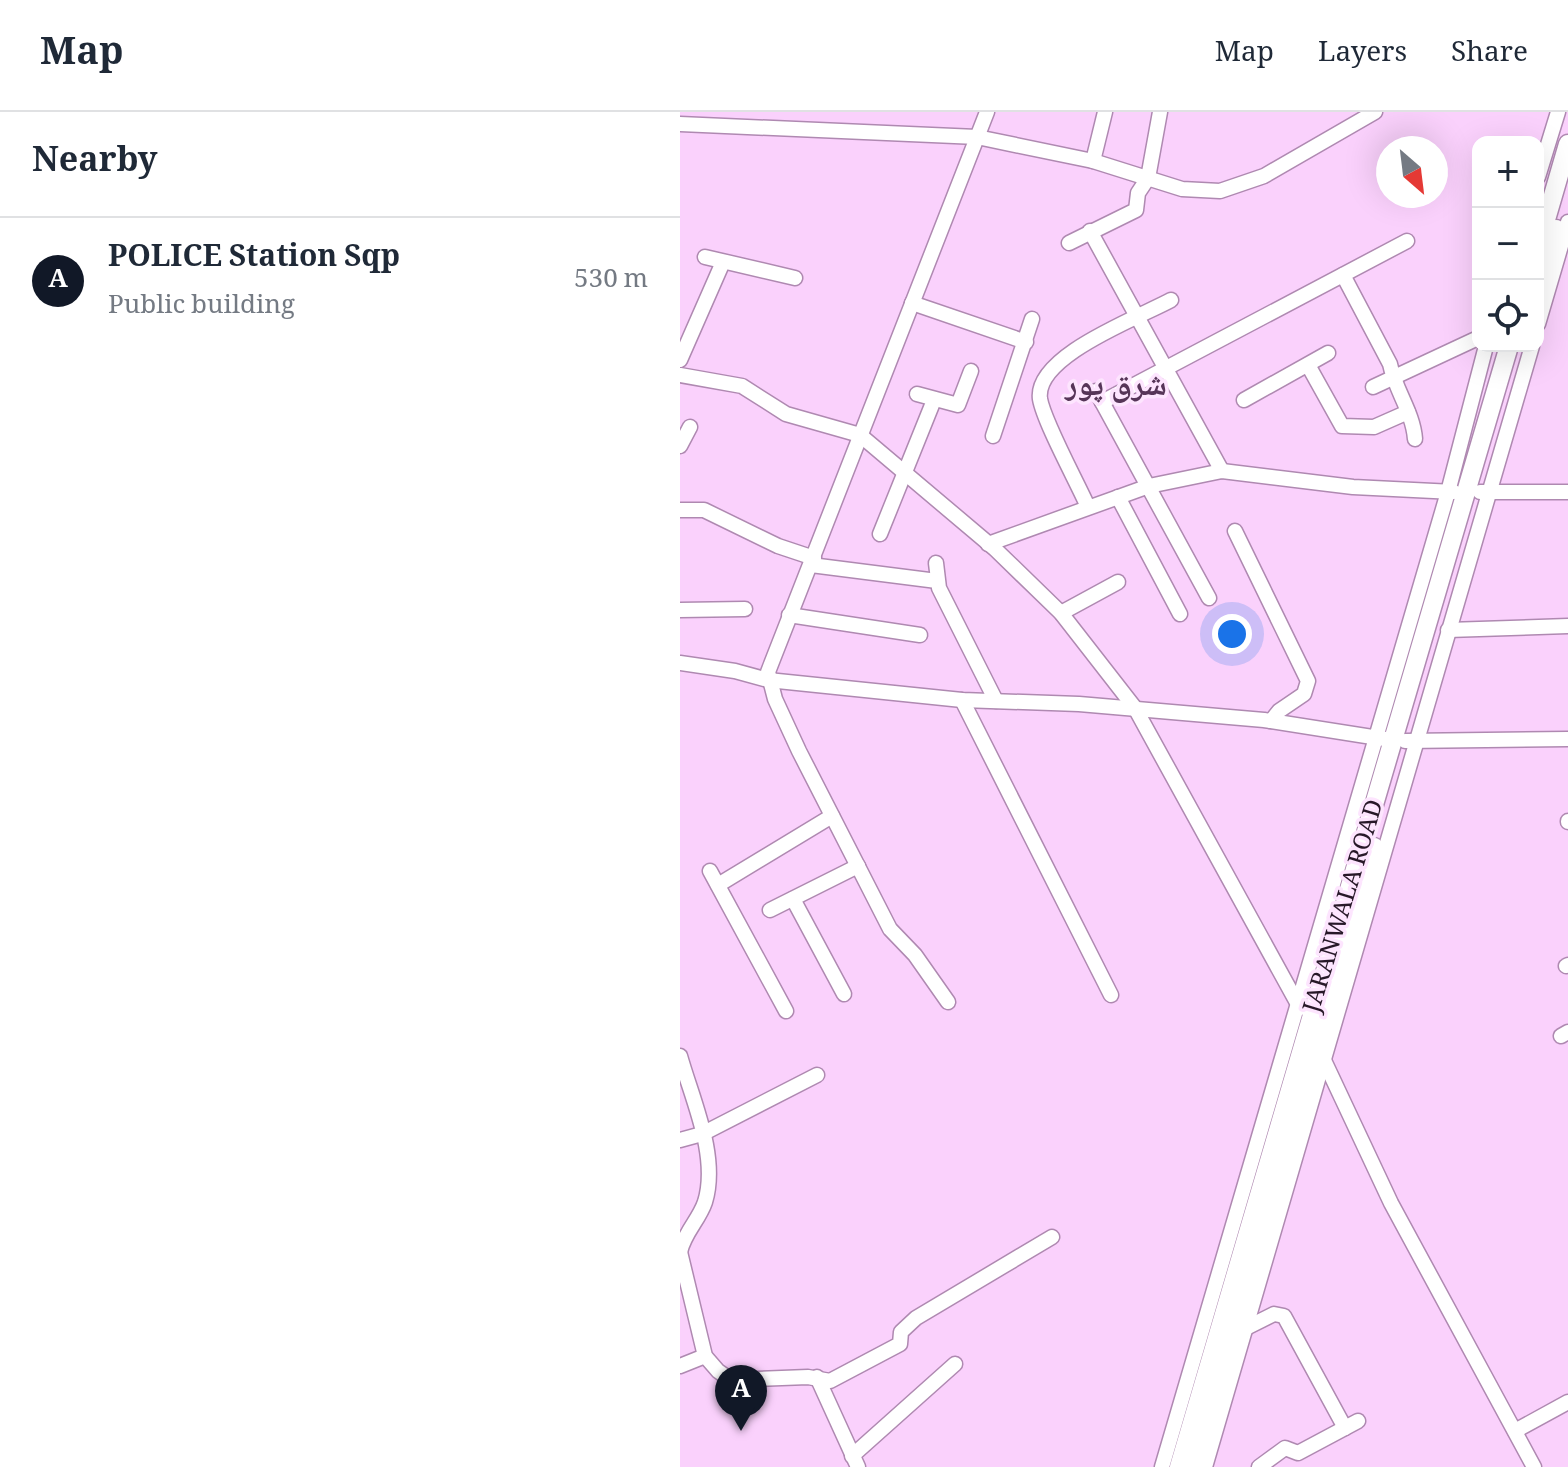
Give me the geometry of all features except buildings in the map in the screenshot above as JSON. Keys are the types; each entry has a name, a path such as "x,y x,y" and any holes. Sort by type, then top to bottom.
{"main road":[{"path":"1544,226 1568,144"},
{"path":"1541,280 1568,188"},
{"name":"JARANWALA ROAD","path":"1478,493 1508,352"},
{"name":"JARANWALA ROAD","path":"1179,1467 1303,1012 1398,740 1520,352"},
{"name":"JARANWALA ROAD","path":"1193,1467 1320,1053 1398,740"}],"street":[{"path":"763,112 766,128"},
{"path":"948,1002 915,955 890,929 768,680 770,662 987,112"},
{"path":"1093,161 1105,112"},
{"path":"1069,243 1136,210 1138,193 1148,178 1160,112"},
{"path":"680,124 977,137 1093,161 1182,189 1220,191 1264,176 1375,112"},
{"path":"1544,158 1558,112"},
{"path":"1544,304 1568,222"},
{"path":"1090,231 1222,471"},
{"path":"1209,598 1099,396 1167,368 1407,241"},
{"path":"705,257 795,278"},
{"path":"680,360 723,262"},
{"path":"1343,275 1390,364 1415,439"},
{"path":"1088,507 1040,399 1044,375 1068,353 1171,300"},
{"path":"912,303 1026,342"},
{"path":"993,436 1032,319"},
{"path":"1373,387 1472,341"},
{"path":"1398,740 1448,492 1484,352"},
{"path":"1398,740 1448,630 1478,493 1530,352"},
{"path":"1244,400 1328,353"},
{"path":"1308,365 1342,426 1374,427 1408,412"},
{"path":"917,394 958,405 971,371"},
{"path":"680,375 742,386 786,414 860,435 988,544 1061,613 1135,708 1303,1012 1162,1467"},
{"path":"880,534 934,400"},
{"path":"680,446 690,427"},
{"path":"988,544 1149,486 1222,471 1353,487 1478,493 1568,492"},
{"path":"1118,497 1180,614"},
{"path":"680,510 704,510 812,562 937,581"},
{"path":"1235,531 1308,681 1304,694 1288,703 1271,721"},
{"path":"936,563 937,581 996,701"},
{"path":"1061,613 1118,582"},
{"path":"680,610 745,609"},
{"path":"789,615 920,635"},
{"path":"1448,630 1568,626"},
{"path":"680,663 768,680 962,700 1135,708 1271,721 1398,740 1568,739"},
{"path":"962,700 1111,995"},
{"path":"718,885 832,816"},
{"path":"770,910 858,866"},
{"path":"710,871 786,1011"},
{"path":"793,899 844,994"},
{"path":"1205,1467 1320,1053"},
{"path":"1320,1053 1391,1203 1534,1467"},
{"path":"680,1056 683,1079 702,1134 708,1186 704,1205 680,1252 705,1356 731,1380 838,1378 900,1344 901,1332 916,1318 1052,1237"},
{"path":"680,1140 702,1134 817,1075"},
{"path":"1244,1329 1274,1314 1284,1316 1352,1424 1298,1453 1285,1448 1259,1467"},
{"path":"680,1366 705,1356"},
{"path":"817,1377 855,1461 955,1364"},
{"path":"1515,1431 1568,1402"}],"place":[{"name":"POLICE Station Sqp","path":"741,1431"}],"district":[{"name":"شرق پور","path":"1116,384"}]}
